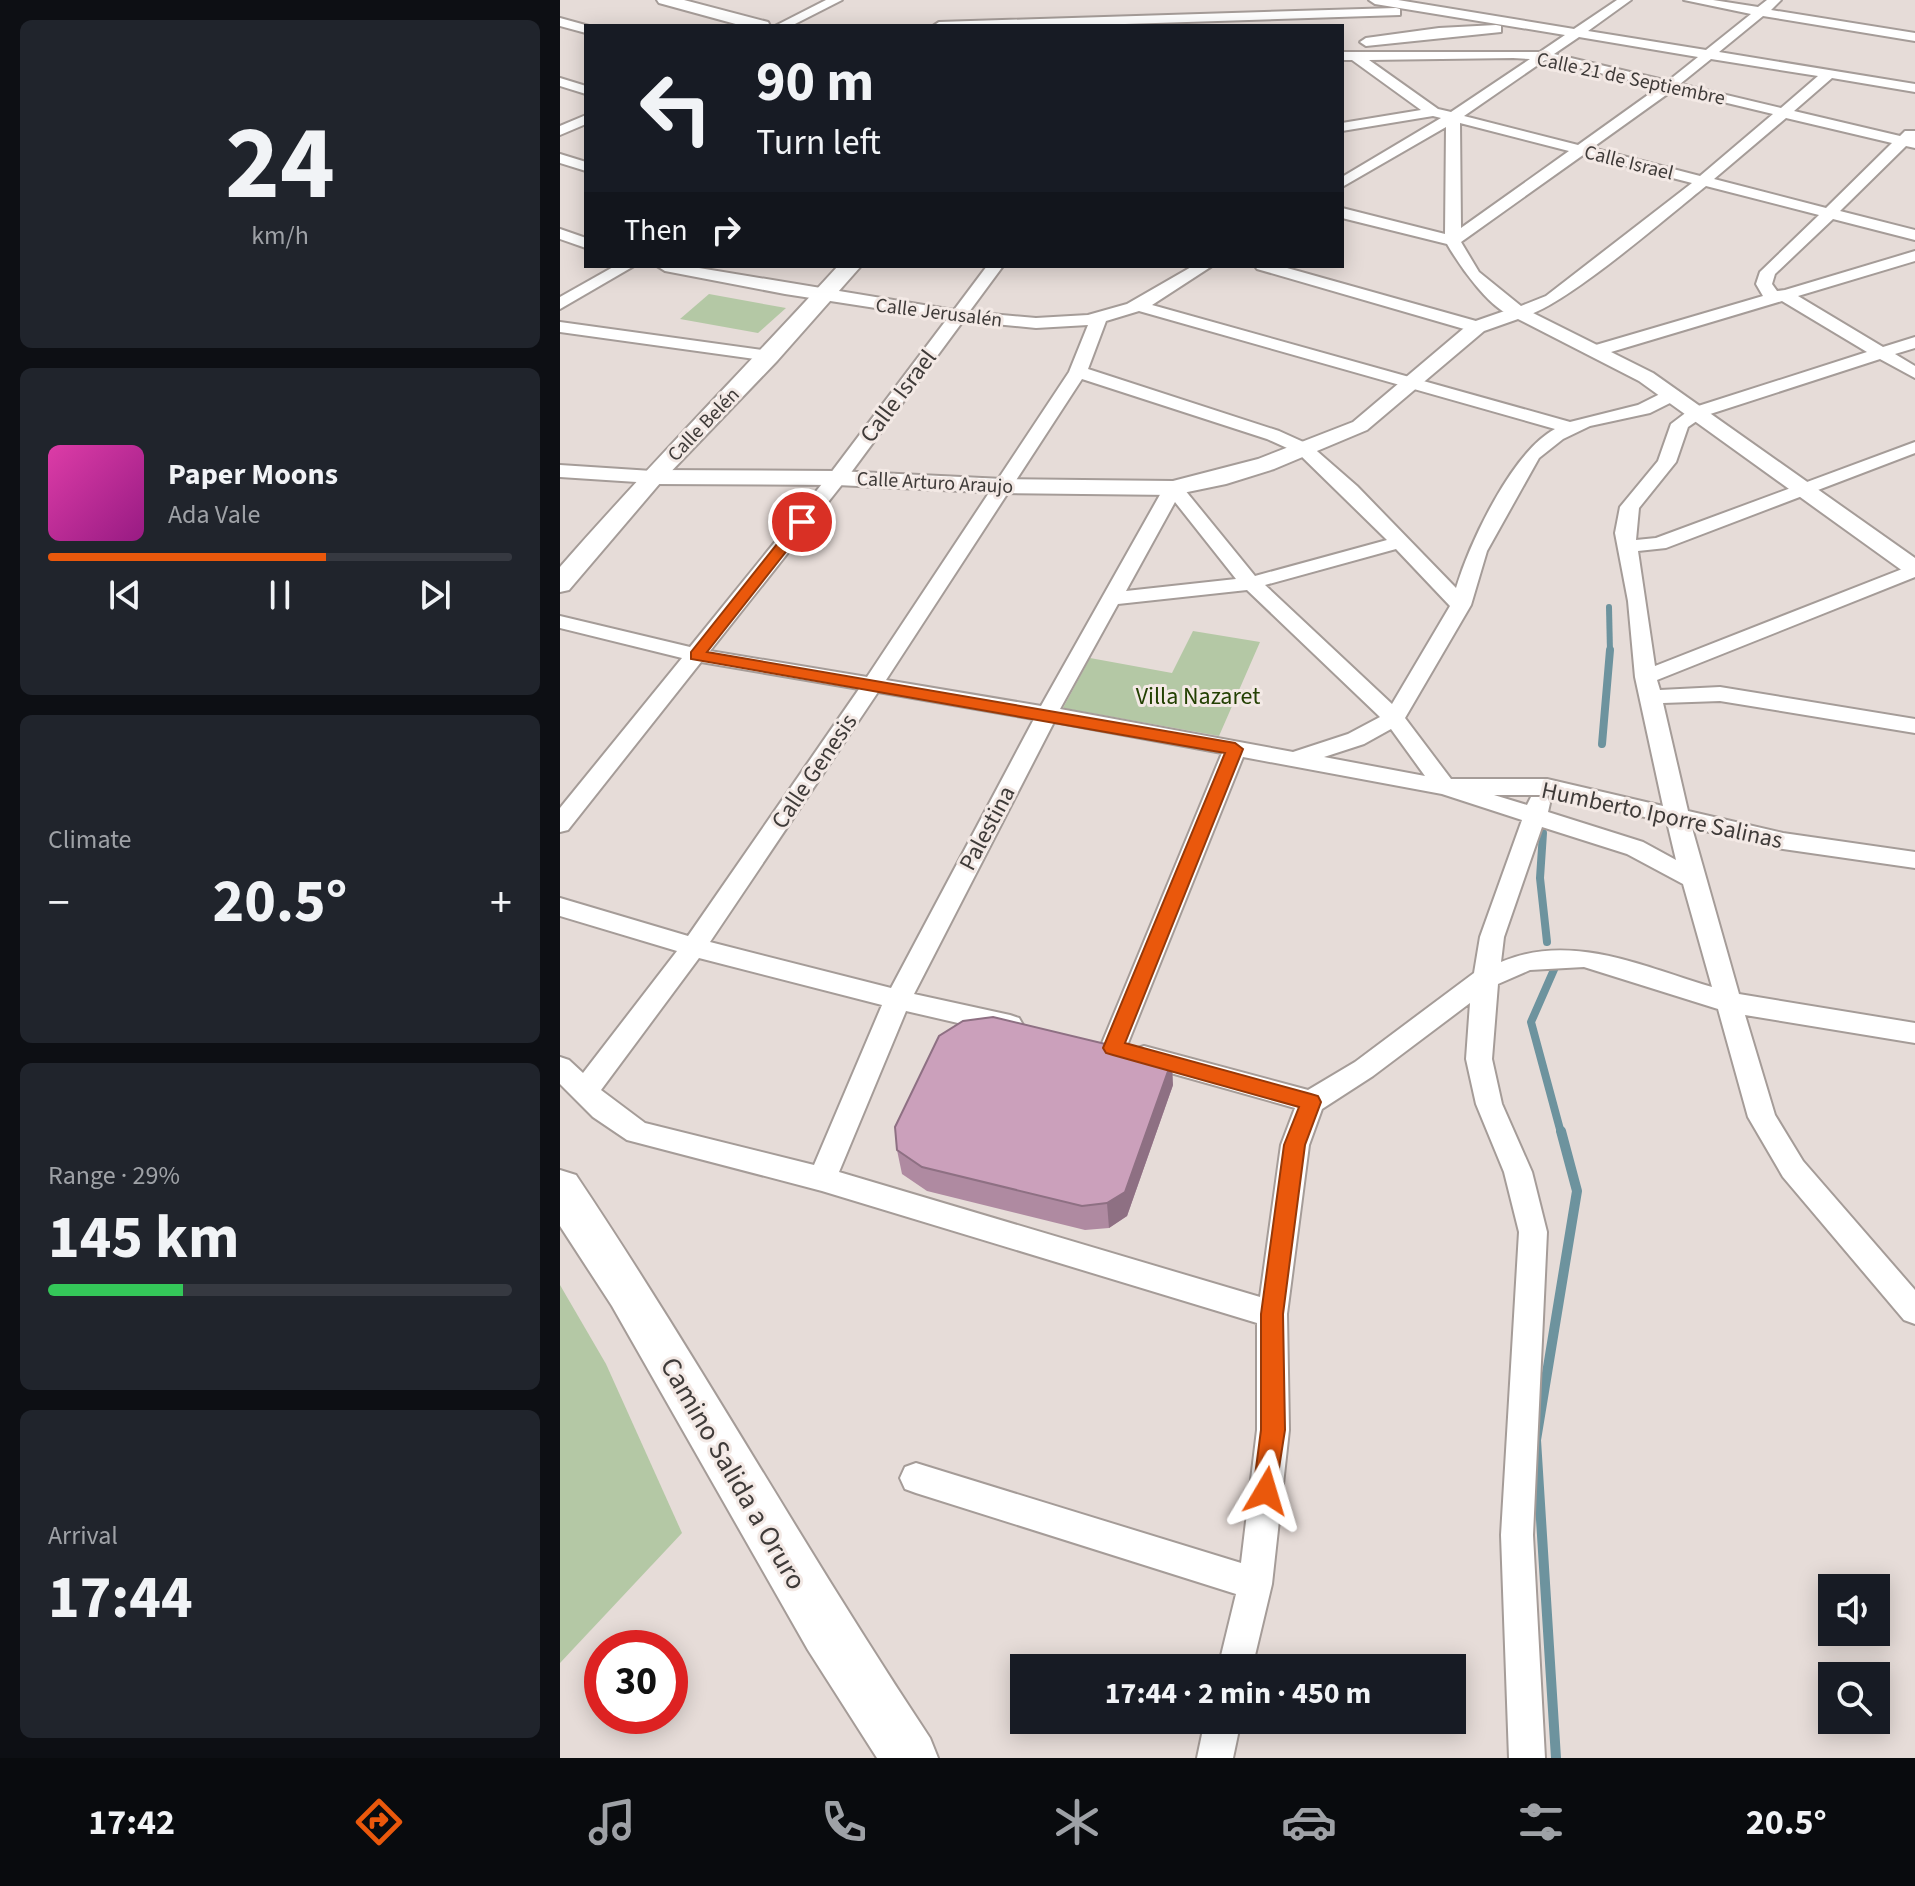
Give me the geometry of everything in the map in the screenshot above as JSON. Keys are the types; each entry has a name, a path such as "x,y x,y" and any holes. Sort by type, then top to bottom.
{"highway":[{"name":"Camino Salida a Oruro","path":"560,1188 628,1292 827,1631 910,1758"}],"main road":[{"path":"665,0 755,24"},
{"name":"Calle Belén","path":"560,584 652,477 769,356 848,268"}],"street":[{"path":"785,24 836,0"},
{"path":"1378,0 1915,88"},
{"path":"1344,182 1453,117 1625,0"},
{"path":"1690,0 1915,37"},
{"path":"1344,214 1453,241 1670,86 1775,0"},
{"path":"992,24 1448,11"},
{"path":"1063,24 1072,21"},
{"path":"560,22 584,28"},
{"path":"1344,46 1439,32 1534,24"},
{"path":"1348,56 1433,112"},
{"name":"Calle 21 de Septiembre","path":"1348,56 1545,56 1909,143"},
{"path":"1519,312 1552,299 1703,181 1829,74"},
{"path":"560,82 584,89"},
{"name":"Calle Israel","path":"1344,127 1433,112 1915,235"},
{"path":"1453,117 1453,241 1473,275 1519,312 1595,351 1698,412 1915,569"},
{"path":"560,131 584,120"},
{"path":"1915,130 1909,143 1870,171 1832,214 1768,272 1764,284 1778,296 1915,373"},
{"path":"560,158 584,166"},
{"path":"560,234 584,242"},
{"path":"1595,351 1915,256"},
{"path":"560,304 623,268"},
{"name":"Calle Jerusalén","path":"674,268 753,286 958,315 1004,321 1071,322 1115,315 1196,268"},
{"name":"Calle Israel","path":"560,824 837,478 993,268"},
{"path":"1270,268 1477,327"},
{"path":"1135,305 1572,428"},
{"name":"Calle Arturo Araujo","path":"560,471 652,477 837,478 1003,486 1173,488 1218,479 1360,426 1477,327 1519,312"},
{"name":"Calle Genesis","path":"585,1091 692,949 873,684 1078,372 1099,317"},
{"path":"560,327 769,356"},
{"path":"1915,342 1698,412 1680,424 1667,462 1630,507 1625,533 1638,601 1648,687 1693,879 1762,1117 1793,1169 1915,1311"},
{"path":"1078,372 1273,435 1304,449 1350,490 1461,605"},
{"path":"1293,760 1356,739 1394,718 1461,605 1477,551 1532,455 1557,435 1584,422 1644,409 1672,395"},
{"path":"1628,546 1659,544 1915,447"},
{"path":"1173,488 1251,583 1394,718 1445,787 1635,848 1693,879"},
{"name":"Palestina","path":"822,1179 897,1001 1047,714 1173,488"},
{"path":"1111,599 1251,583 1398,543"},
{"path":"1648,687 1915,569"},
{"name":"Humberto Iporre Salinas","path":"560,622 696,655 1047,714 1445,787 1547,787 1783,841 1915,860"},
{"path":"1648,687 1720,694 1915,726"},
{"path":"1113,1048 1235,749"},
{"path":"1527,1758 1517,1535 1533,1232 1518,1172 1489,1104 1479,1059 1492,937 1533,814 1547,787"},
{"path":"560,907 692,949 897,1001 1036,1031"},
{"path":"1238,1654 1255,1584 1273,1430 1272,1314 1295,1145 1311,1102 1364,1069 1486,978 1527,961 1584,958 1728,1002 1915,1033"},
{"path":"1082,1041 1311,1102"},
{"path":"560,1067 603,1109 637,1132 822,1179 1272,1314"},
{"path":"916,1478 1255,1584"},
{"path":"1215,1758 1220,1734"}],"green space":[{"path":"709,294 786,308 758,333 680,319"},
{"name":"Villa Nazaret","path":"1193,631 1260,642 1219,736 1063,708 1090,658 1172,673"},
{"path":"560,1285 606,1364 682,1533 591,1630 584,1630 584,1637 560,1663"}],"building":[{"path":"993,1017 1172,1060 1125,1192 1107,1203 1082,1206 922,1167 897,1150 895,1127 939,1036 963,1021"}],"waterway":[{"path":"1609,607 1610,650"},
{"path":"1602,744 1610,650"},
{"path":"1543,833 1540,878 1547,942"},
{"path":"1556,965 1531,1022 1561,1133"},
{"path":"1556,1758 1536,1440 1577,1191 1561,1131"}],"route":[{"path":"802,522 696,655 1235,749 1113,1048 1311,1102 1295,1145 1272,1314 1273,1430 1266,1491"}]}
